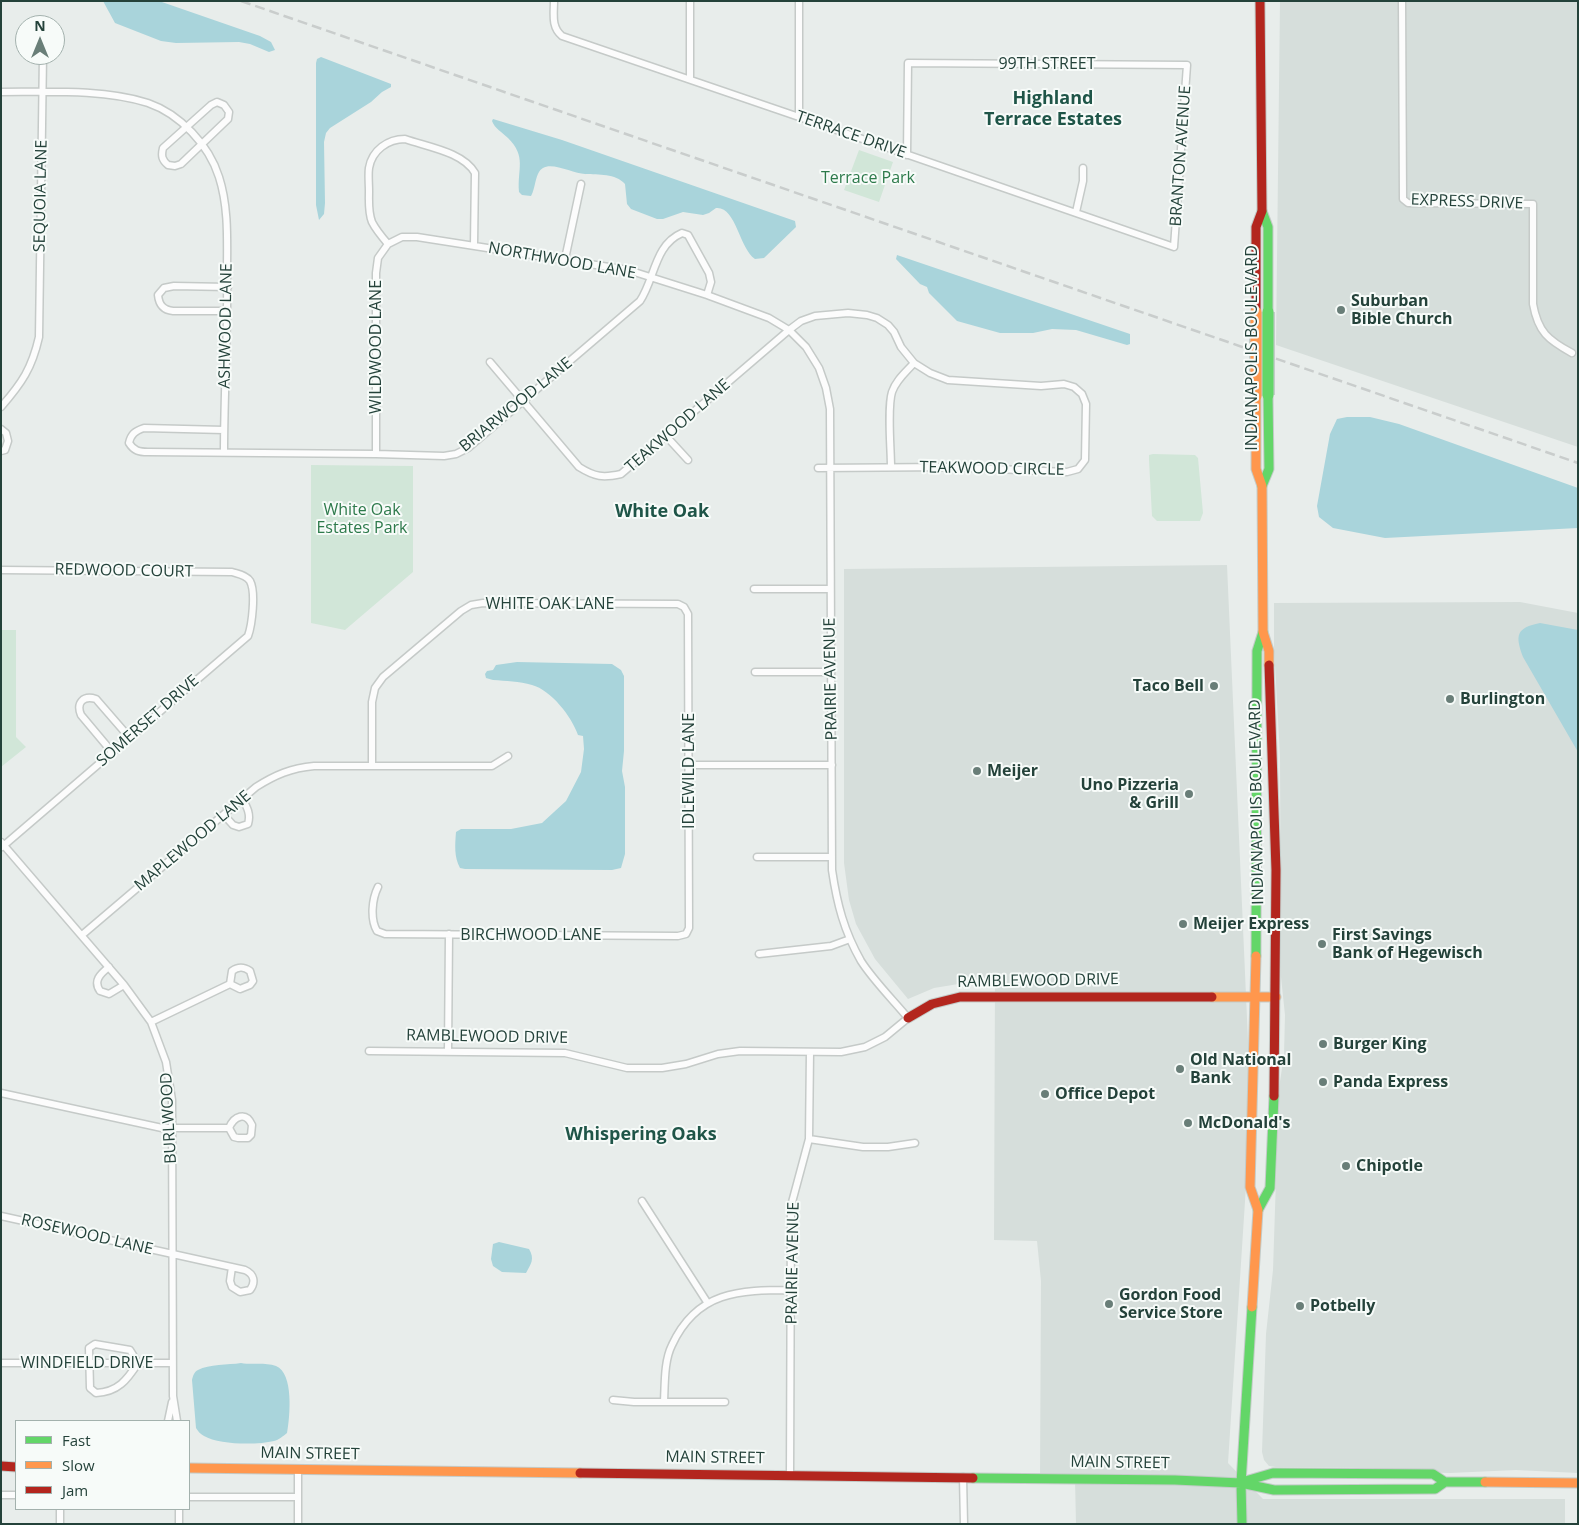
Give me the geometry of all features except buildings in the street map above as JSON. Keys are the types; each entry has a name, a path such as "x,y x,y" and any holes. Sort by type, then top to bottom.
{"main road":[{"name":"INDIANAPOLIS BOULEVARD","path":"1260,1 1262,210 1268,227 1268,470 1262,486"},
{"name":"INDIANAPOLIS BOULEVARD","path":"1242,1524 1241,1482 1258,1210 1250,1187 1256,997 1257,651 1263,632 1262,486 1256,470 1256,228 1262,210"},
{"name":"INDIANAPOLIS BOULEVARD","path":"1258,1210 1270,1188 1276,997 1276,870 1270,651 1263,632"},
{"name":"RAMBLEWOOD DRIVE","path":"908,1018 922,1008 939,1000 960,997 1276,997"},
{"path":"1,1466 15,1467"},
{"name":"MAIN STREET","path":"190,1468 1175,1480 1241,1482 1274,1490 1381,1491 1435,1489 1444,1482"},
{"name":"MAIN STREET","path":"1241,1482 1273,1473 1433,1474 1444,1482 1578,1483"}],"street":[{"name":"TERRACE DRIVE","path":"554,1 554,24 556,32 562,36 799,116 1174,247"},
{"path":"690,1 690,80"},
{"path":"799,1 799,116"},
{"name":"EXPRESS DRIVE","path":"1402,1 1403,198 1408,203 1533,204 1533,304 1535,317 1542,332 1552,343 1572,353"},
{"name":"99TH STREET","path":"907,155 908,63 1187,66"},
{"name":"SEQUOIA LANE","path":"1,407 28,372 35,356 39,337 43,65"},
{"name":"BRANTON AVENUE","path":"1174,247 1187,66"},
{"name":"ASHWOOD LANE","path":"1,92 114,95 149,103 171,115 203,144 219,175 226,200 228,287 224,452"},
{"path":"217,102 224,105 229,112 228,119 181,164 168,166 163,160 163,148 186,127 217,102"},
{"path":"388,244 371,220 369,208 369,168 374,154 383,146 397,139 405,139 460,157 471,165 475,173 474,245"},
{"path":"1076,212 1084,168"},
{"path":"565,259 581,184"},
{"name":"BRIARWOOD LANE","path":"224,430 144,428 136,430 130,437 129,443 138,452 444,456 456,454 468,448 640,301 647,291 658,257 675,236 682,233 688,235 709,273 711,282 707,295"},
{"name":"NORTHWOOD LANE","path":"388,244 402,237 417,237 628,270 707,295 769,318 788,330"},
{"name":"WILDWOOD LANE","path":"376,454 376,273 378,258 388,244"},
{"path":"227,311 173,312 165,310 158,302 158,295 164,288 174,286 228,287"},
{"name":"TEAKWOOD CIRCLE","path":"788,330 800,321 815,316 848,313 867,315 877,318 888,325 894,332 901,347 914,363 930,373 948,380 1041,386 1064,384 1074,387 1082,394 1086,404 1085,460 1078,469 1067,472 948,467 818,468"},
{"name":"TEAKWOOD LANE","path":"490,362 579,467 591,475 607,477 622,474 788,330"},
{"name":"PRAIRIE AVENUE","path":"788,330 806,348 819,368 826,388 830,409 832,856 836,900 845,929 862,962 908,1018"},
{"path":"891,467 890,404 892,392 898,380 914,363"},
{"path":"1,428 6,434 8,442 5,450 1,451"},
{"path":"666,436 688,460"},
{"name":"REDWOOD COURT","path":"1,570 232,572 246,576"},
{"name":"SOMERSET DRIVE","path":"2,845 248,636 252,626 252,589 250,581 246,576"},
{"path":"754,589 830,589"},
{"name":"WHITE OAK LANE","path":"372,766 372,702 375,688 383,677 460,611 471,605 483,603 678,604 684,607"},
{"name":"IDLEWILD LANE","path":"684,607 688,614 689,765 689,928 686,934"},
{"path":"755,672 831,672"},
{"path":"112,752 81,715 78,709 79,703 84,698 96,699 129,737"},
{"name":"MAPLEWOOD LANE","path":"82,935 242,798 270,777 299,768 314,766 492,766 508,756"},
{"path":"689,765 832,765"},
{"path":"224,815 233,825 239,827 248,824 250,819 249,812 242,798"},
{"name":"BURLWOOD","path":"2,845 124,985 150,1022 166,1062 172,1100 172,1396 177,1420"},
{"path":"757,857 832,856"},
{"name":"BIRCHWOOD LANE","path":"378,887 374,896 373,925 377,931 385,934 678,936 686,934"},
{"path":"448,1052 449,934"},
{"path":"759,954 831,946 850,939"},
{"path":"109,967 97,978 96,984 100,991 109,994 124,985"},
{"path":"150,1022 230,984"},
{"name":"RAMBLEWOOD DRIVE","path":"369,1051 565,1053 627,1068 662,1068 686,1064 718,1054 740,1051 841,1052 865,1047 885,1037 908,1018"},
{"name":"PRAIRIE AVENUE","path":"790,1475 791,1206 809,1139 810,1052"},
{"path":"1,1093 162,1128 229,1128"},
{"path":"809,1139 864,1147 888,1147 915,1143"},
{"path":"642,1201 707,1302"},
{"name":"ROSEWOOD LANE","path":"1,1216 232,1267"},
{"path":"664,1401 666,1372 672,1346 686,1322 707,1302 730,1294 759,1290 792,1290"},
{"path":"95,1344 130,1350 138,1363 125,1383 104,1392 96,1393 90,1388 90,1363 89,1348 95,1344"},
{"name":"WINDFIELD DRIVE","path":"1,1363 172,1362"},
{"path":"168,1420 172,1396"},
{"path":"613,1400 634,1402 725,1402"},
{"path":"298,1470 298,1524"},
{"path":"963,1477 964,1524"},
{"path":"1,1495 15,1496"},
{"path":"190,1497 298,1497"},
{"path":"60,1510 60,1524"},
{"path":"179,1510 179,1524"}],"shaded area":[{"path":"1280,1 1578,1 1578,447 1276,345"},
{"path":"1227,565 1251,1109 1228,1463 1263,1499 1565,1499 1565,1524 1076,1524 1075,1479 1040,1478 1041,1281 1037,1241 994,1240 995,978 934,988 908,999 875,959 856,924 849,900 844,863 844,569"},
{"path":"1520,602 1578,613 1578,1473 1516,1470 1450,1473 1365,1468 1269,1466 1264,1460 1262,1452 1266,1334 1273,1270 1279,1088 1284,1055 1285,1015 1281,977 1280,756 1274,647 1274,603"}],"green space":[{"name":"Terrace Park","path":"859,150 893,162 879,202 844,190"},
{"path":"1149,455 1195,455 1198,458 1203,513 1200,521 1157,521 1152,516"},
{"name":"White Oak Estates Park","path":"311,465 413,466 413,572 345,630 311,623"},
{"path":"1,630 16,630 16,737 26,747 1,767"}],"water":[{"path":"103,1 159,1 260,36 271,42 275,50 269,52 250,44 239,42 176,43 161,41 115,23"},
{"path":"321,57 391,84 391,87 330,128 326,133 324,142 325,203 324,214 319,220 316,205 316,63 317,59"},
{"path":"493,119 562,140 795,221 796,227 764,258 755,259 745,246 733,220 723,209 716,208 703,215 683,212 663,219 657,219 631,209 627,204 625,184 612,176 580,173 552,166 547,167 538,173 531,196 522,195 519,192 520,163 517,151 508,138 495,126 492,121"},
{"path":"897,255 1130,334 1130,344 1127,345 1076,330 1052,329 1033,333 1000,333 957,321 929,293 927,287 920,284 896,259"},
{"path":"1370,417 1399,424 1578,488 1578,528 1385,538 1333,528 1319,517 1317,506 1330,434 1337,419"},
{"path":"1540,623 1578,630 1578,752 1520,649 1519,638 1522,630"},
{"path":"517,662 612,664 621,670 624,676 624,751 622,771 625,787 625,854 621,868 612,870 460,868 455,846 456,832 461,829 511,829 542,823 566,801 581,772 584,749 583,736 578,735 571,720 553,698 532,685 486,678 485,674 487,671 493,670 496,665"},
{"path":"499,1242 529,1249 532,1259 526,1273 502,1272 493,1266 491,1259 493,1244"},
{"path":"241,1363 276,1366 282,1370 286,1377 290,1407 288,1426 287,1433 278,1440 258,1443 228,1443 204,1436 196,1428 192,1380 195,1373 208,1367"}],"railway":[{"path":"241,1 1578,463"}],"traffic: fast":[{"path":"1262,211 1268,227 1268,312"},
{"path":"1268,312 1268,395"},
{"path":"1262,486 1269,469 1268,395"},
{"path":"1256,956 1257,651 1263,632"},
{"path":"1258,1210 1270,1188 1274,1096"},
{"path":"1242,1524 1241,1483 1252,1307"},
{"path":"1242,1482 1273,1473 1433,1474 1445,1482 1485,1482"},
{"path":"973,1478 1175,1480 1241,1483 1274,1490 1435,1489 1445,1482"}],"traffic: slow":[{"path":"1256,312 1256,396"},
{"path":"1256,396 1256,469 1262,486 1263,632 1269,651 1269,665"},
{"path":"1252,1307 1258,1210 1250,1187 1256,956"},
{"path":"1212,997 1276,997"},
{"path":"190,1468 580,1473"},
{"path":"1485,1482 1578,1483"}],"traffic: jam":[{"path":"1256,312 1256,227 1262,211 1260,1"},
{"path":"1269,665 1276,870 1274,1096"},
{"path":"908,1018 932,1004 960,997 1212,997"},
{"path":"1,1466 15,1467"},
{"path":"580,1473 973,1478"}],"place":[{"name":"Suburban Bible Church","path":"1341,310"},
{"name":"Taco Bell","path":"1214,686"},
{"name":"Burlington","path":"1450,699"},
{"name":"Meijer","path":"977,771"},
{"name":"Uno Pizzeria & Grill","path":"1189,794"},
{"name":"Meijer Express","path":"1183,924"},
{"name":"First Savings Bank of Hegewisch","path":"1322,944"},
{"name":"Burger King","path":"1323,1044"},
{"name":"Old National Bank","path":"1180,1069"},
{"name":"Panda Express","path":"1323,1082"},
{"name":"Office Depot","path":"1045,1094"},
{"name":"McDonald's","path":"1188,1123"},
{"name":"Chipotle","path":"1346,1166"},
{"name":"Gordon Food Service Store","path":"1109,1304"},
{"name":"Potbelly","path":"1300,1306"}],"district":[{"name":"Highland Terrace Estates","path":"1053,109"},
{"name":"White Oak","path":"662,512"},
{"name":"Whispering Oaks","path":"641,1135"}]}
